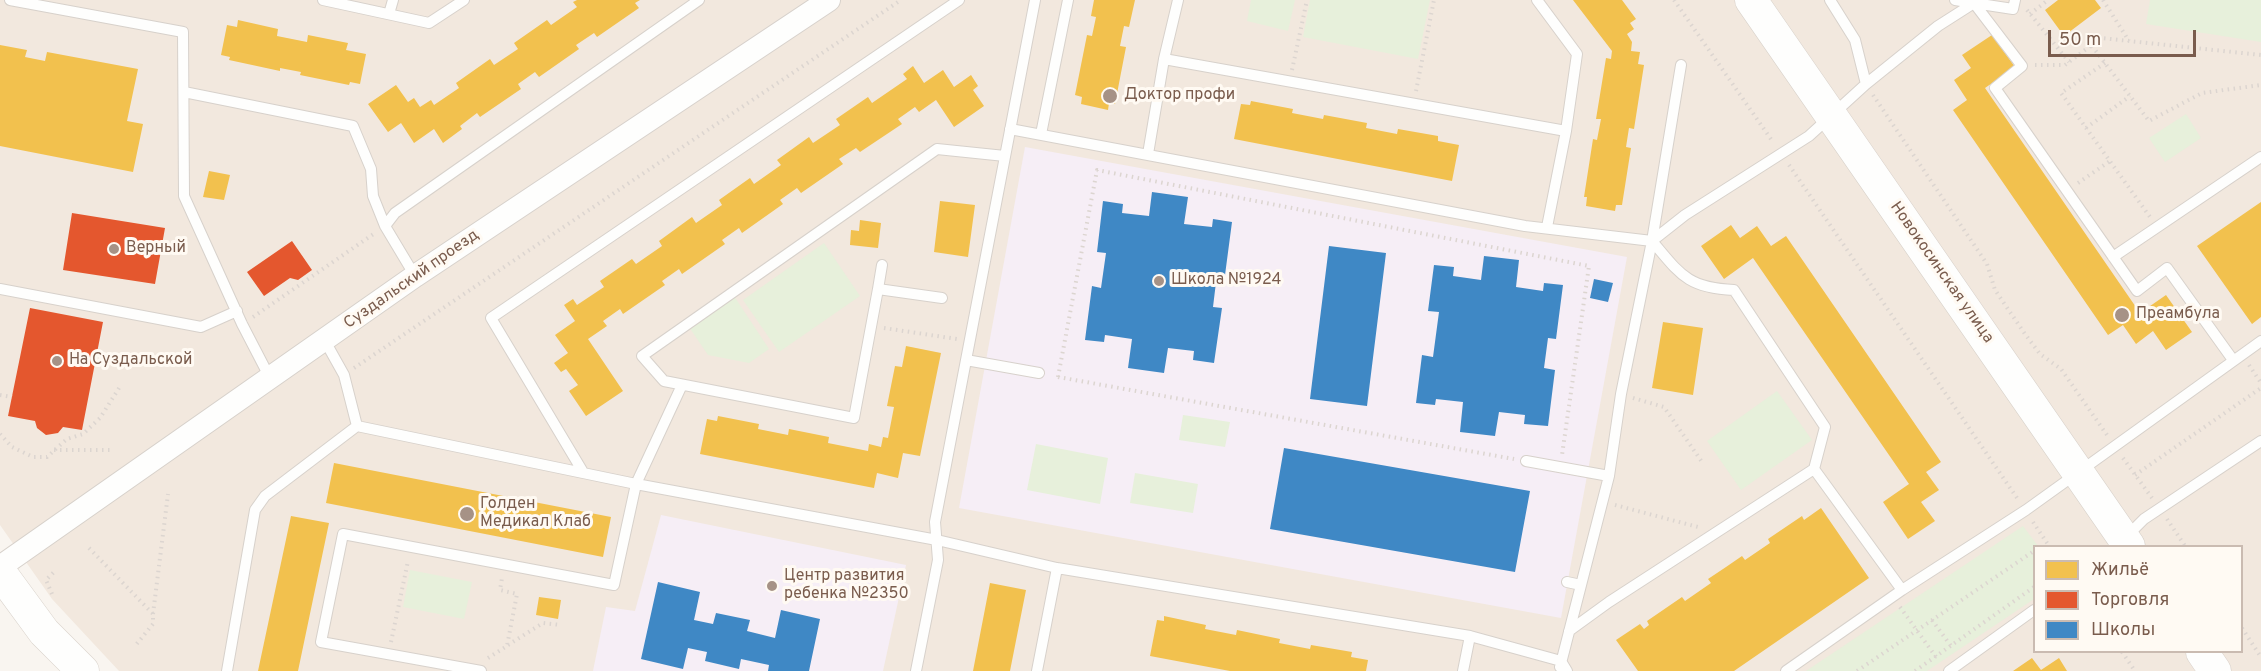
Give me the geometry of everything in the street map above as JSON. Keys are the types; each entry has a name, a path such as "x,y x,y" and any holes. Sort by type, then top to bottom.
{"street":[{"name":"Суздальский проезд","path":"0,567 415,276 829,0"},
{"name":"Новокосинская улица","path":"1751,0 2078,472 2124,544"},
{"path":"0,572 44,632 83,671"},
{"path":"2203,653 2215,671"}],"lane":[{"path":"10,0 63,5 183,32 184,196 242,324 270,378"},
{"path":"323,0 429,23 464,0"},
{"path":"389,14 393,0"},
{"path":"385,226 395,213 699,0"},
{"path":"583,472 491,318 959,0"},
{"path":"916,671 938,560 935,522 1035,0"},
{"path":"1041,134 1068,0"},
{"path":"1148,154 1164,59 1178,0"},
{"path":"1537,0 1577,54 1566,131 1547,227"},
{"path":"1830,0 1855,40 1866,84"},
{"path":"1955,0 2013,9 2015,0"},
{"path":"1652,241 1684,215 1809,136 1866,84 1938,26 1974,3"},
{"path":"1974,3 2022,66 1995,88 2137,291 2167,268 2234,360"},
{"path":"1164,59 1566,131"},
{"path":"227,671 255,510 265,496 357,426 636,484 937,540 1057,568 1470,636 1563,668 1569,631 1609,476 1621,394 1652,241 1681,65"},
{"path":"184,92 353,126 372,169 373,196 385,226 415,276"},
{"path":"1010,129 1525,226 1652,241 1684,278 1709,289 1734,290 1826,427 1814,469 1569,631"},
{"path":"882,265 854,418 664,381 642,356 937,149 1005,156"},
{"path":"2113,257 2261,157"},
{"path":"0,289 201,327 237,311"},
{"path":"878,289 942,298"},
{"path":"325,340 344,375 357,426"},
{"path":"1786,671 1902,590 2026,510 2261,341"},
{"path":"966,360 1039,373"},
{"path":"477,670 321,642 343,534 614,585 636,484 682,385"},
{"path":"2124,544 2144,519 2261,441"},
{"path":"1526,461 1609,476"},
{"path":"1814,469 1902,590"},
{"path":"1037,671 1057,568"},
{"path":"1567,582 1581,585"},
{"path":"1948,669 1962,662 2033,611"},
{"path":"1463,671 1470,636"}],"path":[{"path":"344,375 900,0"},
{"path":"1290,82 1307,0"},
{"path":"1413,104 1434,0"},
{"path":"1674,0 2048,544"},
{"path":"2030,14 2048,0"},
{"path":"2103,0 2129,41"},
{"path":"2025,7 2069,62"},
{"path":"2022,66 2066,65 2101,38 2261,55"},
{"path":"2092,46 2149,121 2202,93 2261,85"},
{"path":"2105,63 2061,93 2158,227"},
{"path":"1866,84 1987,264 1995,290 2040,354 2061,369 2184,545"},
{"path":"2086,128 2130,96"},
{"path":"2067,191 2110,161"},
{"path":"1058,377 1097,170 1589,267 1560,468"},
{"path":"242,324 385,226"},
{"path":"871,326 969,341"},
{"path":"1039,373 1526,461"},
{"path":"0,434 12,447 33,457 47,456 67,439 83,434 100,418 121,385"},
{"path":"2135,475 2261,388"},
{"path":"1621,394 1664,407 1702,462"},
{"path":"0,395 12,397"},
{"path":"54,450 110,450"},
{"path":"135,646 153,624 168,494"},
{"path":"1603,502 1716,532"},
{"path":"89,548 153,614"},
{"path":"389,654 411,548"},
{"path":"1857,671 2033,552"},
{"path":"504,566 500,590 518,594 507,646"},
{"path":"52,594 46,580 54,572"},
{"path":"1915,671 2033,588"},
{"path":"1893,597 1948,669"},
{"path":"1932,620 1962,662"},
{"path":"477,670 507,646 543,623 561,625"},
{"path":"2243,631 2261,657"},
{"path":"2123,653 2135,671"}],"shaded area":[{"path":"0,0 2261,0 2261,671 119,671 52,599 0,525"},
{"path":"1025,147 1627,257 1561,618 959,508"},
{"name":"Центр развития ребенка №2350","path":"661,515 906,565 883,671 593,671 606,607 635,611"}],"green space":[{"path":"1251,0 1295,0 1288,31 1247,21"},
{"path":"1310,0 1430,0 1418,59 1303,37"},
{"path":"2150,0 2261,0 2261,42 2146,24"},
{"path":"2186,114 2201,138 2165,162 2149,138"},
{"path":"824,243 860,296 779,352 743,300"},
{"path":"734,296 769,349 749,363 708,355 689,327"},
{"path":"1777,391 1812,440 1741,490 1707,441"},
{"path":"1183,415 1230,422 1225,447 1179,440"},
{"path":"1036,444 1108,458 1100,504 1027,490"},
{"path":"1135,473 1198,484 1193,513 1130,503"},
{"path":"2023,526 2037,545 2033,545 2033,600 1927,671 1806,671"},
{"path":"410,570 472,582 464,619 403,607"}],"building: Жильё":[{"path":"577,0 640,0 635,3 639,8 597,37 594,33 576,45 579,49 539,77 535,72 518,84 521,89 480,117 477,113 460,126 462,129 443,143 434,129 414,143 401,123 388,132 368,104 396,85 408,102 414,98 420,107 431,100 434,105 459,88 456,83 490,59 494,65 518,49 514,43 547,20 551,25 577,7 573,2"},
{"path":"1094,0 1135,0 1129,27 1124,26 1120,46 1126,47 1115,104 1109,103 1108,110 1081,104 1082,97 1075,95 1087,35 1092,36 1096,17 1091,16"},
{"path":"1573,0 1622,0 1636,19 1630,23 1634,29 1627,34 1632,42 1631,51 1640,52 1638,64 1644,65 1634,129 1629,128 1626,147 1631,148 1622,205 1616,205 1615,211 1586,206 1587,197 1584,197 1593,139 1597,140 1601,119 1596,119 1606,58 1611,59 1612,51"},
{"path":"2058,0 2095,0 2101,8 2064,36 2045,10"},
{"path":"238,20 278,29 277,36 307,42 308,35 348,43 346,50 366,54 360,84 350,82 349,85 300,75 301,72 280,68 280,71 229,60 230,57 221,55 227,25 237,27"},
{"path":"1992,35 2015,67 1985,88 2140,313 2166,295 2192,332 2166,350 2153,331 2136,344 2123,325 2108,335 1953,110 1967,100 1954,80 1971,68 1962,55"},
{"path":"0,45 27,50 25,57 45,61 47,52 138,69 127,121 143,124 133,172 0,146"},
{"path":"913,66 924,83 943,70 954,87 971,75 978,86 973,90 984,106 954,127 936,100 919,112 915,107 898,119 902,124 860,152 856,148 839,159 843,164 801,193 797,188 780,200 783,204 742,233 739,228 722,240 725,244 682,274 679,269 662,281 665,285 623,314 620,309 603,321 607,326 588,339 623,391 586,416 569,391 578,385 566,369 561,372 554,363 568,353 555,335 575,321 564,305 573,299 577,305 604,287 600,281 632,259 636,264 662,246 659,241 692,217 696,223 722,205 719,200 750,178 754,184 781,165 777,160 809,137 813,143 840,125 836,119 868,97 872,103 907,79 903,74"},
{"path":"1251,101 1293,109 1292,113 1323,119 1324,115 1367,123 1366,128 1397,134 1398,129 1438,136 1438,141 1459,145 1452,181 1234,139 1241,104 1250,105"},
{"path":"209,171 230,175 224,200 203,197"},
{"path":"940,201 975,205 968,257 934,252"},
{"path":"2261,202 2261,317 2252,324 2197,246"},
{"path":"860,220 881,223 878,248 850,245 851,230 859,231"},
{"path":"1731,225 1740,238 1757,226 1771,246 1786,236 1941,462 1926,472 1939,490 1921,502 1935,521 1908,539 1883,502 1909,484 1753,258 1724,279 1701,246"},
{"path":"1663,322 1703,328 1693,395 1652,388"},
{"path":"906,346 941,353 920,456 903,453 898,478 877,473 874,488 700,454 707,419 717,421 718,416 759,424 758,429 788,435 789,429 829,437 828,443 868,451 869,444 881,447 883,437 888,438 894,407 887,406 895,366 902,367"},
{"path":"334,463 611,517 603,557 326,503"},
{"path":"1821,508 1869,578 1734,671 1638,671 1616,640 1640,624 1644,629 1649,625 1647,621 1682,597 1685,601 1711,583 1708,579 1742,556 1745,560 1770,543 1768,539 1802,516 1804,520"},
{"path":"291,516 329,523 298,671 258,671"},
{"path":"990,583 1026,590 1010,671 973,671"},
{"path":"539,597 561,600 558,619 536,615"},
{"path":"1164,616 1206,625 1205,629 1236,635 1237,630 1280,639 1279,643 1310,649 1311,645 1352,652 1351,657 1368,660 1366,671 1230,671 1150,656 1157,620 1164,621"},
{"path":"2032,658 2041,670 2059,658 2067,671 2013,671"}],"building: Торговля":[{"name":"Верный","path":"72,213 165,228 155,284 63,270"},
{"path":"292,241 312,270 298,280 290,278 264,296 247,272"},
{"name":"На Суздальской","path":"30,308 103,322 82,430 63,427 58,433 46,435 37,428 35,421 8,416"}],"building: Школы":[{"name":"Школа №1924","path":"1152,192 1188,197 1184,224 1212,227 1213,219 1232,222 1225,275 1217,274 1213,307 1222,308 1214,363 1193,360 1194,351 1168,348 1164,373 1128,368 1132,339 1105,335 1104,342 1085,340 1092,286 1101,288 1106,253 1097,252 1103,201 1123,204 1122,213 1149,216"},
{"path":"1329,246 1386,253 1367,406 1310,399"},
{"path":"1484,256 1519,260 1516,287 1543,291 1544,283 1563,285 1556,339 1548,338 1544,368 1555,370 1548,426 1524,424 1525,415 1499,412 1495,436 1460,432 1463,402 1436,399 1435,405 1416,403 1422,355 1433,357 1439,312 1428,311 1434,265 1454,267 1453,276 1481,280"},
{"path":"1594,279 1613,283 1608,302 1590,298"},
{"path":"1284,448 1530,491 1515,572 1270,529"},
{"path":"658,582 700,592 694,620 713,624 716,613 750,620 747,631 775,638 781,610 820,619 809,671 768,671 769,665 741,659 739,669 705,661 707,652 688,648 683,669 641,659"}],"place":[{"name":"Доктор профи","path":"1110,96"},
{"name":"Верный","path":"114,249"},
{"name":"Школа №1924","path":"1159,281"},
{"name":"Преамбула","path":"2122,315"},
{"name":"На Суздальской","path":"57,361"},
{"name":"Голден Медикал Клаб","path":"467,514"},
{"name":"Центр развития ребенка №2350","path":"772,586"}]}
